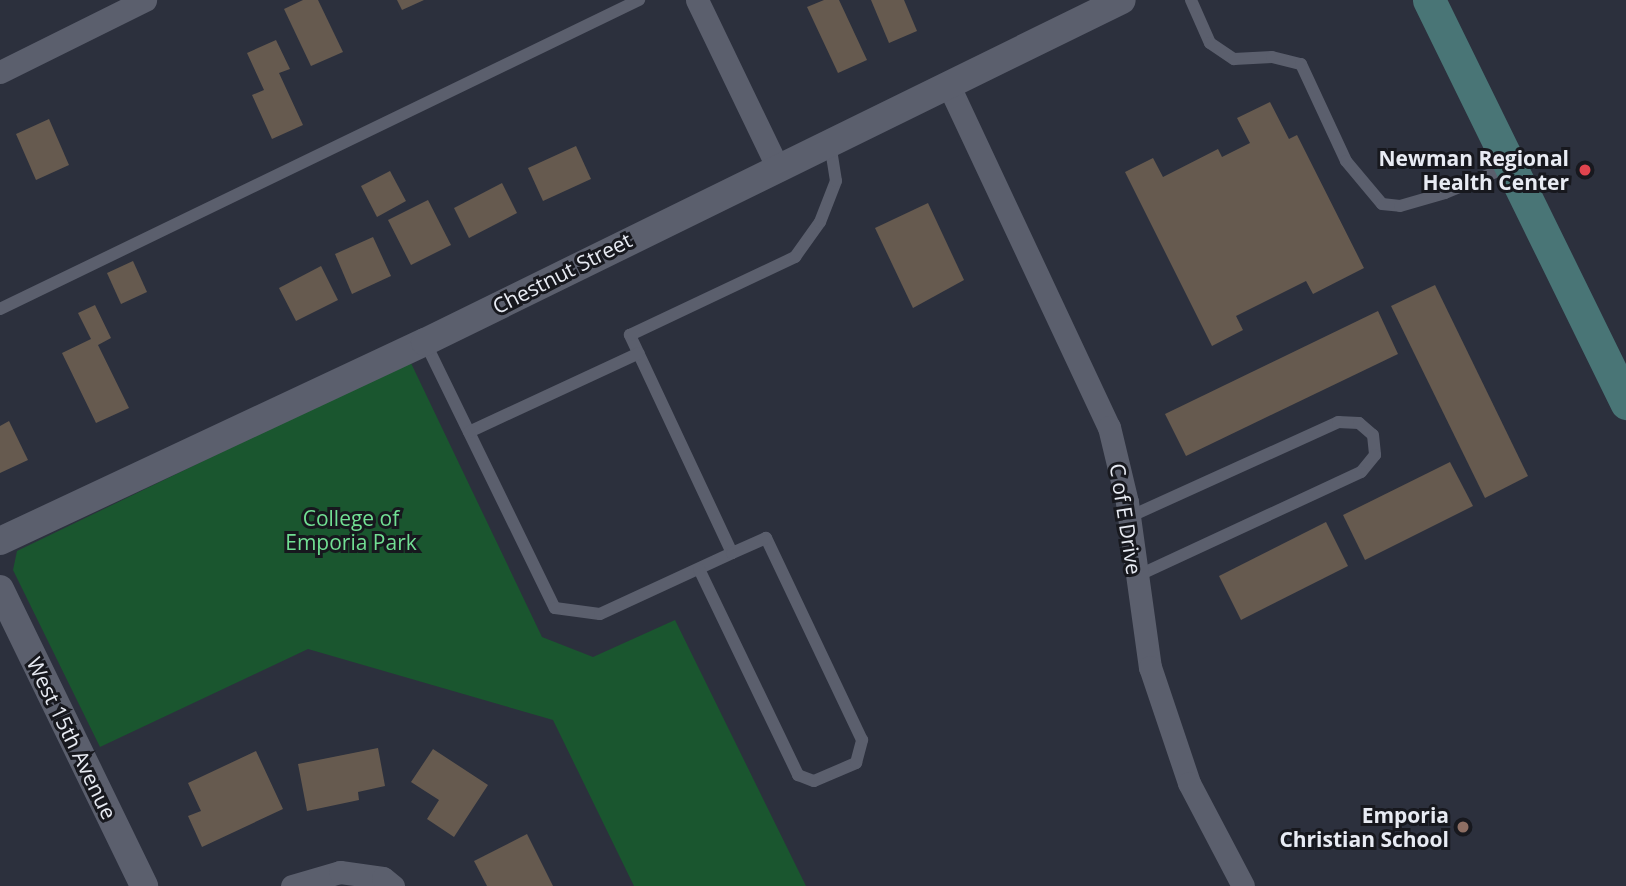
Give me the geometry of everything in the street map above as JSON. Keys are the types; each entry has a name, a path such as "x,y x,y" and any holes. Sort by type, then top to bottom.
{"main road":[{"path":"1429,0 1626,403"}],"street":[{"path":"0,72 145,0"},
{"path":"697,0 777,166"},
{"name":"Chestnut Street","path":"0,541 425,342 777,166 1122,0"},
{"name":"C of E Drive","path":"948,84 1108,426 1129,517 1135,577 1150,667 1189,783 1243,886"},
{"name":"West 15th Avenue","path":"0,589 144,886"},
{"path":"292,886 340,872 383,878 393,886"}],"lane":[{"path":"0,309 639,0"},
{"path":"1191,0 1210,43 1234,59 1272,57 1301,64 1346,161 1381,204 1400,206 1445,193 1510,166"},
{"path":"732,553 631,335 795,257 820,222 836,181 830,141"},
{"path":"425,342 555,608 600,614 766,538 862,740 856,763 814,781 798,775 699,569"},
{"path":"469,432 639,353"},
{"path":"1129,517 1338,422 1359,423 1373,435 1375,455 1361,472 1135,577"}],"green space":[{"name":"College of Emporia Park","path":"410,361 542,637 593,657 675,620 806,886 634,886 553,720 308,649 100,747 13,570 17,551"}],"building":[{"path":"303,0 318,0 343,52 311,66 284,9"},
{"path":"397,0 424,0 402,10"},
{"path":"824,0 839,0 867,60 838,73 807,7"},
{"path":"871,0 904,0 917,31 889,43"},
{"path":"276,40 290,69 279,73 303,125 272,139 252,95 264,90 247,53"},
{"path":"1270,102 1289,139 1297,135 1364,268 1313,294 1306,281 1236,316 1243,330 1212,346 1125,172 1153,158 1163,177 1218,149 1222,157 1250,143 1237,118"},
{"path":"49,119 69,165 36,180 16,134"},
{"path":"576,146 591,179 543,201 528,168"},
{"path":"390,171 406,201 377,217 361,186"},
{"path":"502,183 517,213 469,238 454,208"},
{"path":"428,200 451,245 411,265 388,220"},
{"path":"928,203 964,280 913,308 875,228"},
{"path":"373,237 391,276 352,294 335,254"},
{"path":"133,261 147,292 121,304 107,273"},
{"path":"321,266 338,300 296,321 279,288"},
{"path":"1435,285 1528,476 1485,498 1391,306"},
{"path":"95,305 111,338 98,345 129,408 96,423 62,353 91,339 78,313"},
{"path":"1378,311 1398,354 1186,456 1165,414"},
{"path":"9,421 28,460 0,473 0,426"},
{"path":"1450,462 1473,506 1365,560 1343,515"},
{"path":"1326,522 1348,566 1241,620 1219,576"},
{"path":"378,748 385,786 358,792 359,800 307,811 298,764"},
{"path":"433,749 488,785 454,837 427,819 439,800 411,782"},
{"path":"256,751 283,809 202,847 188,816 201,811 188,783"},
{"path":"527,834 553,886 487,886 474,861"}],"place":[{"name":"Newman Regional Health Center","path":"1585,170"},
{"name":"Emporia Christian School","path":"1463,827"}]}
